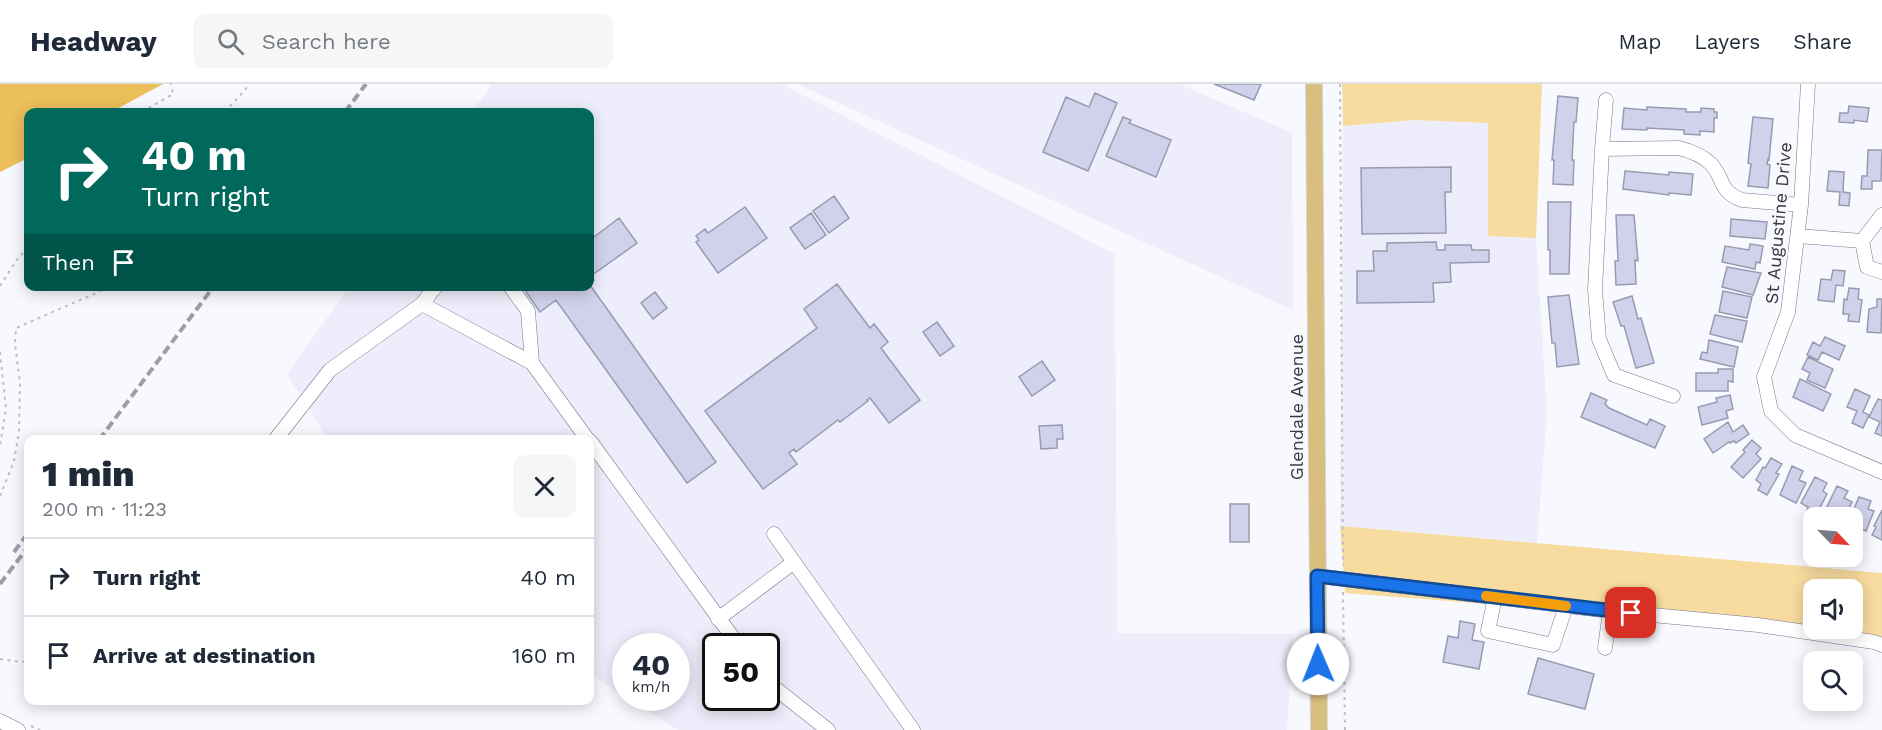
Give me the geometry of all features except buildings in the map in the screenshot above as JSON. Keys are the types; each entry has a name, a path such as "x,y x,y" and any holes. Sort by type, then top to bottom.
{"main road":[{"name":"Glendale Avenue","path":"1314,84 1319,730"}],"street":[{"name":"St Augustine Drive","path":"1808,84 1801,205 1788,312 1764,377 1771,411 1795,435 1882,472"},
{"path":"1606,100 1595,290 1599,339 1614,375 1673,396"},
{"path":"1602,148 1679,148 1702,157 1712,165 1727,192 1733,197 1742,200 1801,205"},
{"path":"1882,215 1862,241 1867,267 1882,272"},
{"path":"1798,236 1862,241"},
{"path":"278,435 330,370 422,304 432,291"},
{"path":"514,291 528,311 532,363"},
{"path":"422,304 532,363 585,435"},
{"path":"594,447 729,633"},
{"path":"774,534 912,730"},
{"path":"718,619 794,562"},
{"path":"1317,576 1610,611 1758,625 1882,645"},
{"path":"1495,597 1488,631 1553,645 1566,606"},
{"path":"1605,648 1610,611"},
{"path":"780,692 828,730"},
{"path":"0,721 18,730"}],"path":[{"path":"149,108 173,94 171,84"},
{"path":"229,108 250,84"},
{"path":"1340,84 1345,730"},
{"path":"0,286 24,252"},
{"path":"0,496 14,461 19,432 20,383 15,344 16,328 101,291"},
{"path":"0,352 6,409 0,445"},
{"path":"0,659 24,662"}],"shaded area":[{"path":"0,84 163,84 118,108 24,108 24,160 0,172"},
{"path":"492,84 781,84 1115,254 1117,633 1293,634 1287,730 678,730 647,711 690,711 690,633 612,633 612,688 594,677 594,435 325,435 287,374 346,291 594,291 594,108 475,108"},
{"path":"797,84 1179,84 1292,133 1293,310"},
{"path":"1342,84 1542,84 1536,238 1488,236 1488,123 1415,120 1343,126"},
{"path":"1415,120 1488,123 1488,235 1536,238 1547,413 1537,543 1340,526 1343,126"},
{"path":"1340,526 1882,573 1882,650 1846,639 1863,639 1863,579 1803,579 1803,628 1345,593"}],"railway":[{"path":"348,108 366,84"},
{"path":"103,435 210,291"},
{"path":"14,552 24,538"},
{"path":"0,584 24,552"}],"slow traffic":[{"path":"1486,596 1566,606"}],"route":[{"path":"1318,664 1317,576 1631,613"}]}
